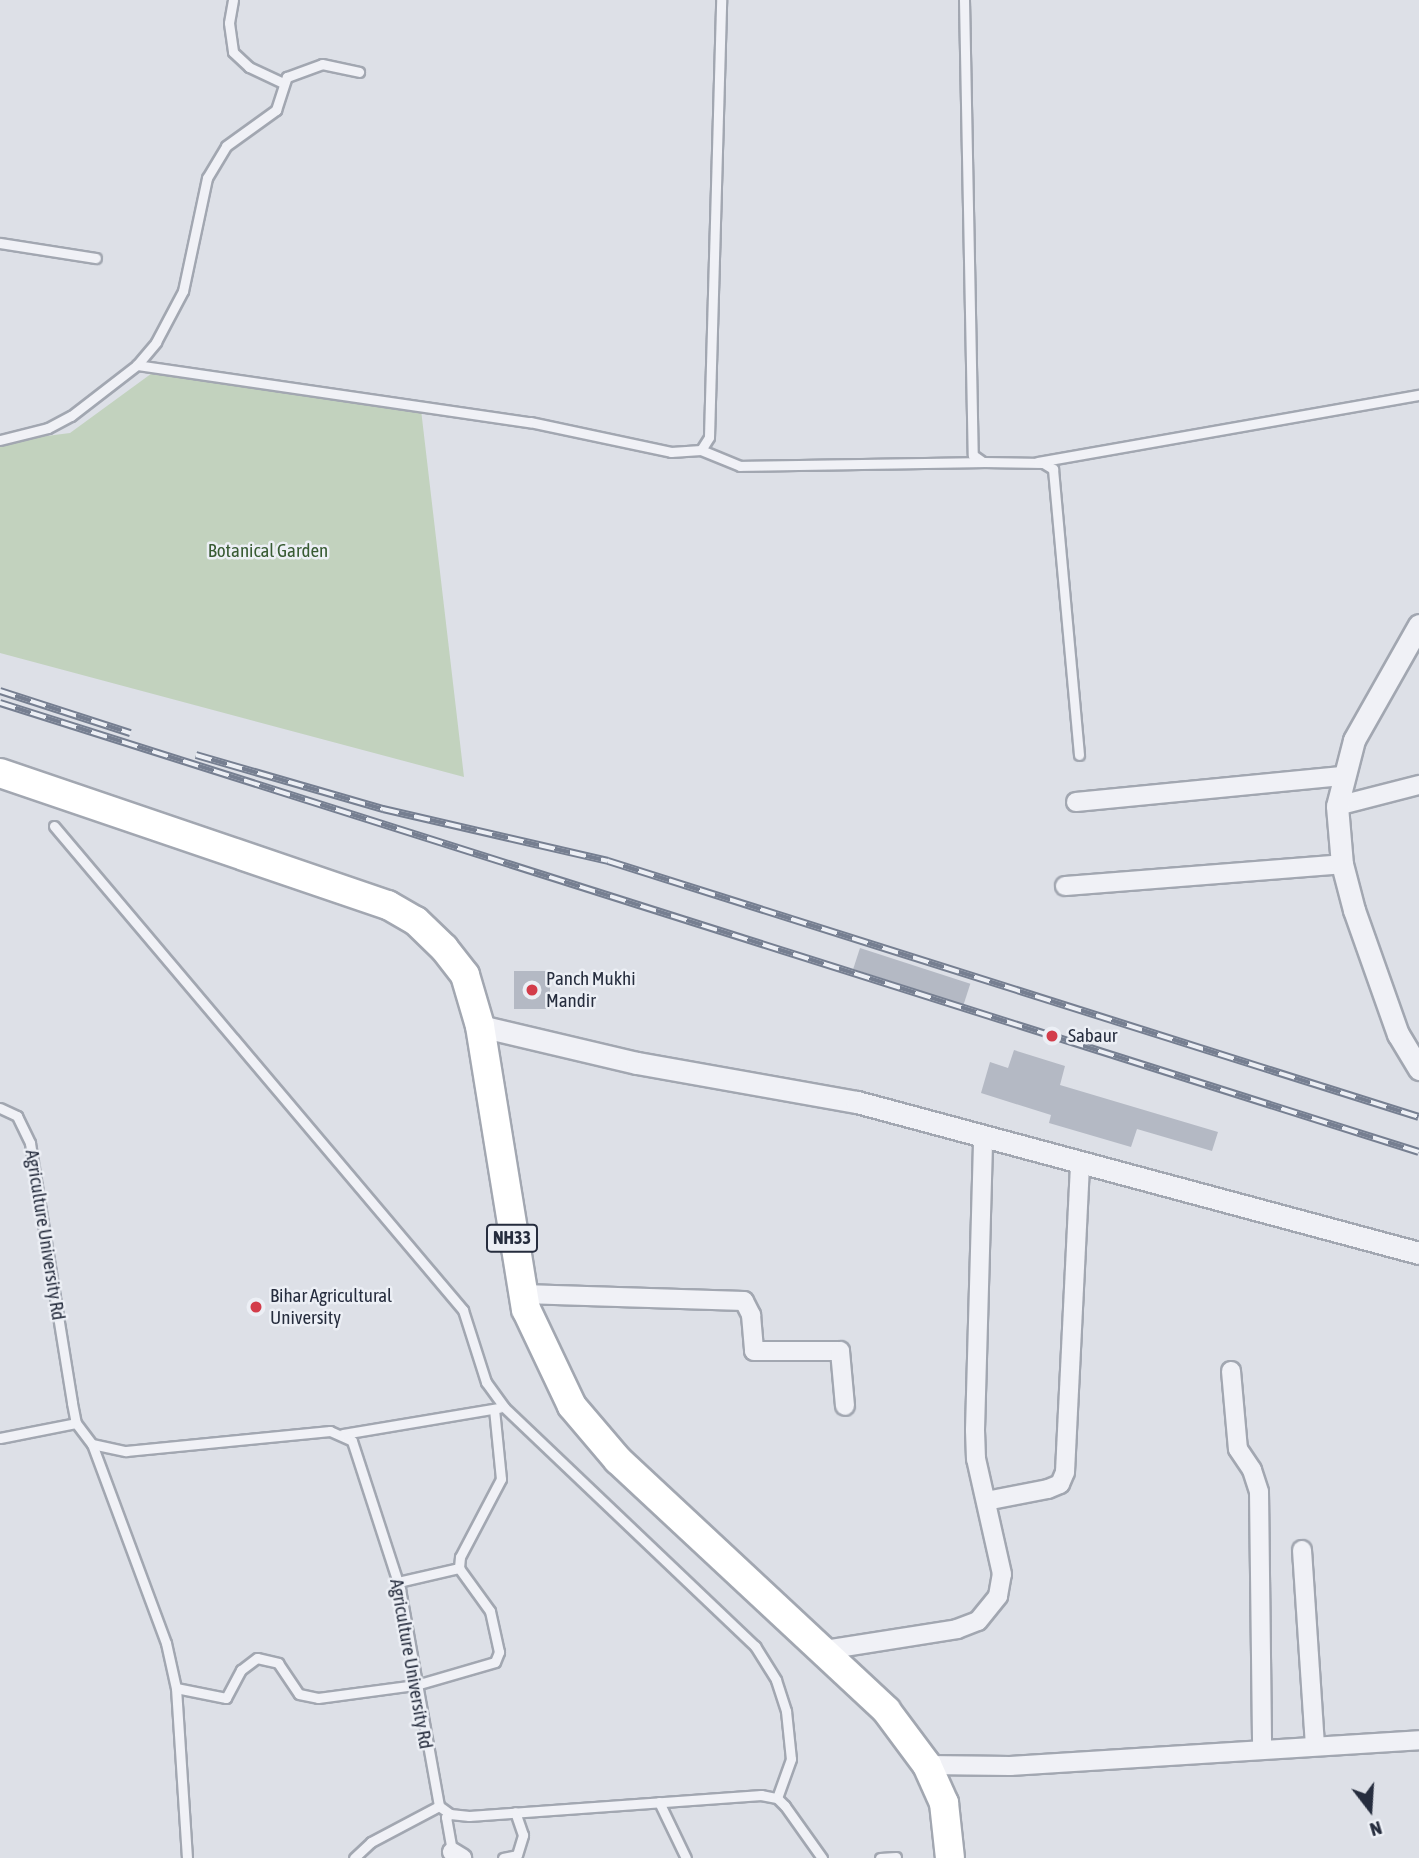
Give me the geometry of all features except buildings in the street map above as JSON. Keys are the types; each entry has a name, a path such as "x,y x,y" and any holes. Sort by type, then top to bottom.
{"highway":[{"name":"NH33","path":"0,774 388,905 416,921 451,957 465,975 480,1026 526,1309 572,1406 618,1460 825,1650 886,1710 927,1765 943,1803 950,1858"}],"street":[{"path":"1419,625 1354,740 1342,776 1336,806 1342,864 1394,1023 1419,1069"},
{"path":"1076,802 1342,776"},
{"path":"1336,806 1419,785"},
{"path":"1065,886 1342,864"},
{"path":"480,1026 637,1063 857,1102 1419,1253"},
{"path":"825,1650 957,1629 991,1610 1002,1574 986,1501 975,1430 984,1137"},
{"path":"986,1501 1060,1485 1065,1472 1080,1163"},
{"path":"523,1293 744,1301 751,1315 754,1351 840,1351 845,1406"},
{"path":"1231,1371 1238,1449 1259,1492 1262,1750"},
{"path":"1302,1550 1315,1746"},
{"path":"927,1765 1010,1766 1419,1740"}],"lane":[{"path":"233,0 229,23 233,52 249,67 283,83"},
{"path":"701,450 709,437 721,0"},
{"path":"964,0 971,439 973,455 983,462"},
{"path":"0,440 48,428 71,415 136,365 170,321 183,291 198,204 216,160 236,136 276,110 283,83 293,72 313,65 333,64 359,72"},
{"path":"0,243 96,258"},
{"path":"136,365 530,422 670,452 701,450 740,466 1034,463 1419,395"},
{"path":"1034,463 1053,469 1056,483 1079,755"},
{"path":"54,825 463,1311 486,1382 499,1408 755,1646 776,1679 789,1730 791,1759 777,1798"},
{"name":"Agriculture University Rd","path":"0,1108 17,1116 30,1143 76,1423 92,1444 120,1512 166,1643 176,1688 187,1858"},
{"path":"92,1444 125,1451 330,1431 343,1434 499,1408"},
{"path":"176,1688 226,1698 241,1670 257,1658 278,1663 299,1694 306,1697 416,1685 485,1668 495,1662 499,1652 490,1611 459,1568 460,1557 501,1479 499,1408"},
{"path":"0,1437 76,1423"},
{"name":"Agriculture University Rd","path":"343,1434 358,1453 398,1582 439,1806"},
{"path":"398,1582 459,1568"},
{"path":"354,1858 371,1842 439,1806 450,1814 777,1798"},
{"path":"777,1798 822,1858"},
{"path":"659,1802 686,1858"},
{"path":"503,1858 517,1855 523,1836 515,1812"},
{"path":"450,1814 446,1817 457,1855"},
{"path":"880,1858 896,1857"}],"green space":[{"name":"Botanical Garden","path":"159,368 420,401 464,777 0,653 0,442 70,433"}],"railway":[{"path":"0,691 130,733"},
{"path":"0,703 1419,1152"},
{"path":"196,755 383,809 608,861 1419,1117"}],"place":[{"name":"Panch Mukhi Mandir","path":"532,990"},
{"name":"Sabaur","path":"1052,1036"},
{"name":"Bihar Agricultural University","path":"256,1307"}]}
